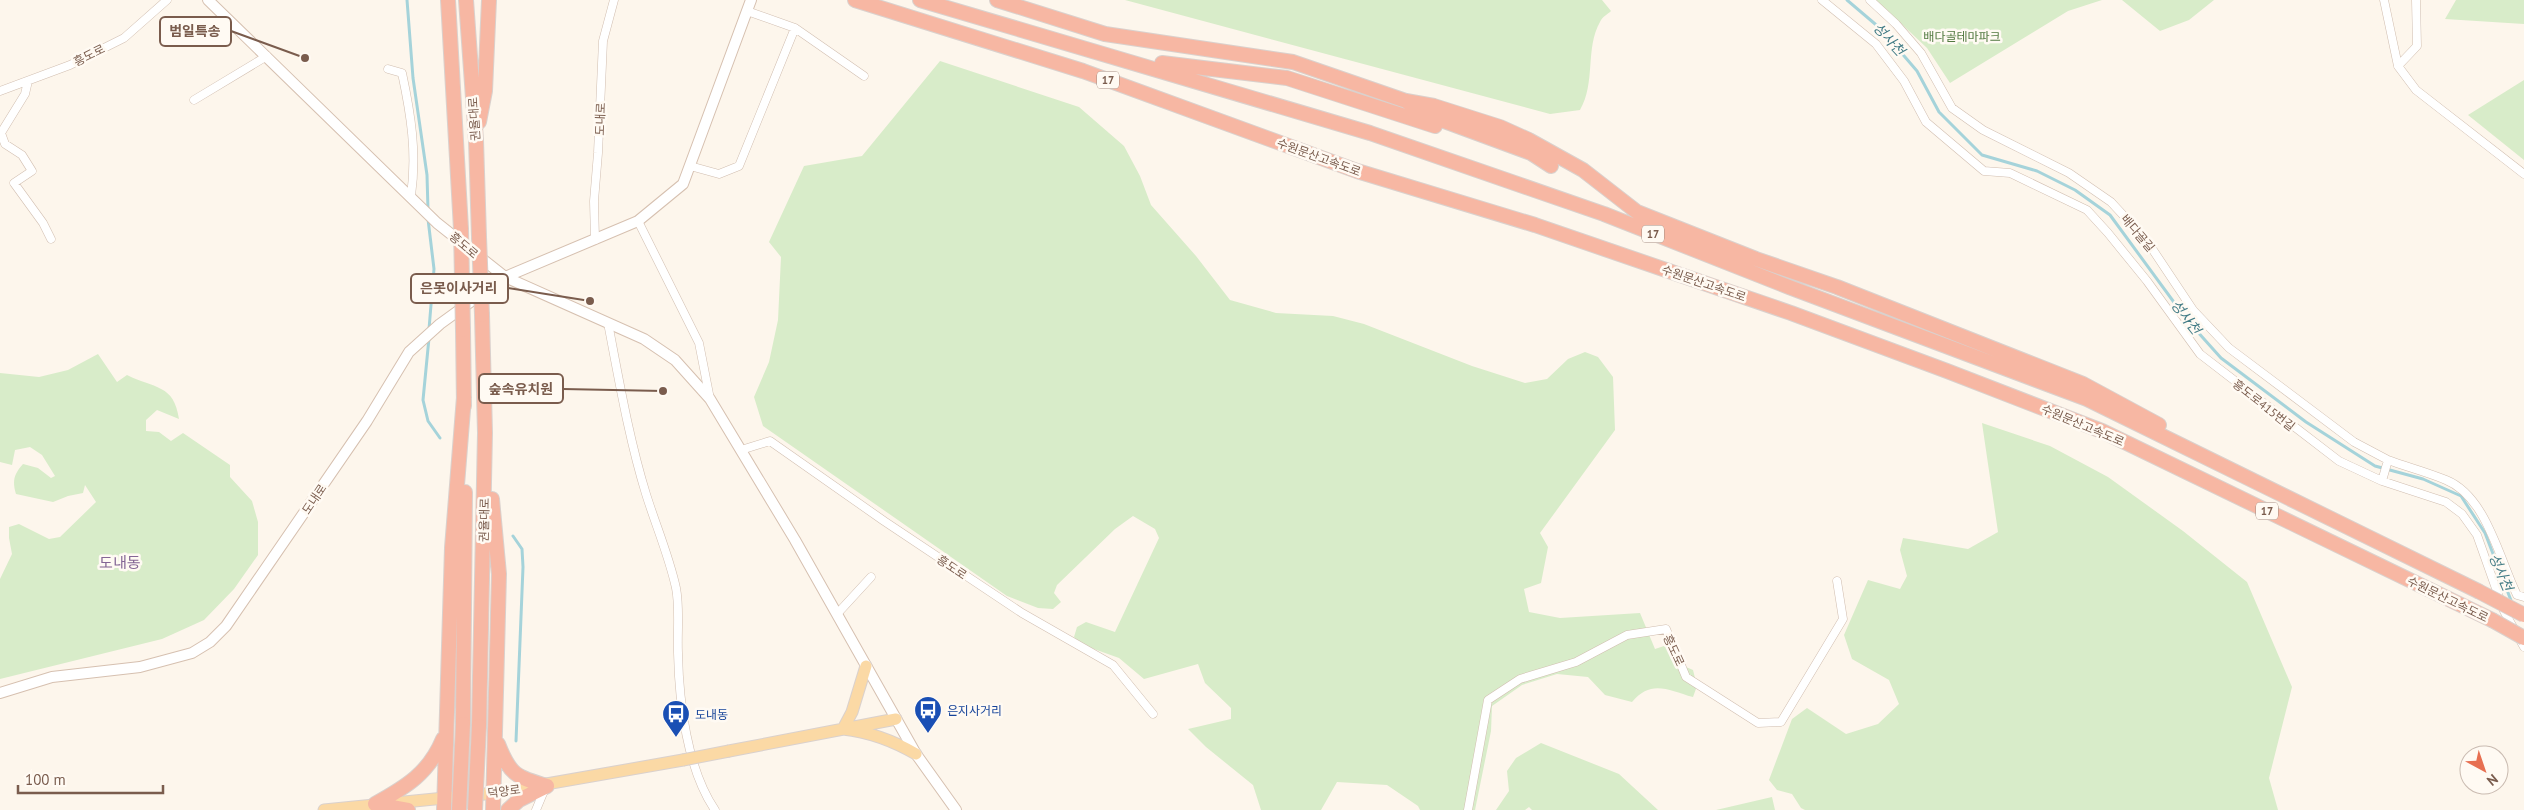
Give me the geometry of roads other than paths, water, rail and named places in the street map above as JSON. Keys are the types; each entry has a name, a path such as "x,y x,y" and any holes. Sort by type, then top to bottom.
{"highway":[{"name":"권율대로","path":"448,0 461,229 464,397 465,661 459,810"},
{"name":"권율대로","path":"466,0 476,140 485,401 479,726 475,810"},
{"path":"476,140 485,91 489,0"},
{"name":"수원문산고속도로","path":"855,0 1084,71 1357,171 1536,225 1791,313 1903,354 2102,431 2492,620 2524,638"},
{"name":"수원문산고속도로","path":"920,0 1109,54 1370,133 1576,205 2072,393 2213,460 2524,615"},
{"path":"997,0 1105,34 1294,62 1406,101 1434,106 1500,127 1529,140 1583,170 1605,190 1637,212 1756,259 1837,287 2083,384 2136,411 2213,460"},
{"path":"1109,54 1176,66 1287,78 1551,166 1531,153 1425,114 1406,101"},
{"path":"444,804 452,548 464,397"},
{"path":"485,401 498,574 495,793 493,810"},
{"path":"447,729 457,761 481,760 495,737"},
{"path":"375,804 411,783 436,757 447,729"},
{"path":"495,737 506,766 522,779 547,786"},
{"path":"508,810 519,800 547,786"},
{"path":"375,804 408,810"}],"main road":[{"path":"843,729 852,712 866,666"},
{"path":"843,729 896,719"},
{"path":"843,729 885,738 916,754"},
{"name":"덕양로","path":"324,810 375,804 444,804 843,729"}],"street":[{"name":"흥도로","path":"0,91 70,65 124,38 167,0"},
{"name":"도내로","path":"595,240 594,201 603,41 614,0"},
{"name":"도내로","path":"2,690 52,678 140,667 192,653 210,642 226,626 367,421 408,352 440,324 505,277 638,221 683,184 751,0"},
{"name":"흥도로415번길","path":"1822,0 1876,44 1904,81 1926,122 1984,171 2010,173 2087,210 2141,274 2200,354 2340,461 2383,480 2446,502 2462,514 2477,535 2504,611 2524,647"},
{"name":"배다골길","path":"1870,0 1896,24 1921,53 1952,108 1983,130 2069,173 2111,202 2147,241 2193,310 2229,348 2354,442 2387,462 2447,480 2465,492 2482,514 2517,594 2524,598"},
{"path":"2384,0 2398,66 2416,90 2524,174"},
{"path":"2398,66 2417,46 2416,0"},
{"name":"흥도로","path":"211,1 438,223 505,277 644,339 675,360 710,399 837,614 916,754 956,810"},
{"path":"747,11 795,28 864,76"},
{"path":"690,166 719,174 739,166 795,28"},
{"path":"194,100 267,56"},
{"path":"388,69 402,73 413,126 415,168 413,199"},
{"path":"28,81 25,94 1,133 5,144 22,155 32,171 14,182 43,223 51,239"},
{"path":"638,221 699,343 710,399"},
{"path":"608,323 616,366 646,493 666,548 677,591 678,678 684,724 697,772 708,799 715,810"},
{"name":"흥도로","path":"741,450 770,440 884,521 1022,613 1113,665 1153,714"},
{"path":"2383,480 2387,462"},
{"path":"837,614 872,577"},
{"name":"흥도로","path":"1468,810 1488,700 1520,679 1576,662 1627,635 1666,629 1686,677 1758,723 1781,722 1843,618 1837,581"},
{"path":"536,810 547,786"}],"waterway":[{"path":"407,0 413,78 427,175 428,210"},
{"name":"성사천","path":"1847,0 1881,29 1917,71 1939,112 1982,155 2037,171 2075,190 2110,215 2187,320 2221,358 2306,422 2375,466 2423,479 2461,496 2485,533 2512,603"},
{"path":"428,219 434,269 429,329"},
{"path":"429,338 423,400 428,421 440,438"},
{"path":"513,536 522,549 523,567 516,741"}],"place":[{"name":"범일특송","path":"305,58"},
{"name":"은못이사거리","path":"590,301"},
{"name":"숲속유치원","path":"663,391"},
{"name":"은지사거리","path":"928,734"},
{"name":"도내동","path":"676,738"}],"district":[{"name":"도내동","path":"120,562"}],"park label":[{"name":"배다골테마파크","path":"1962,36"}]}
